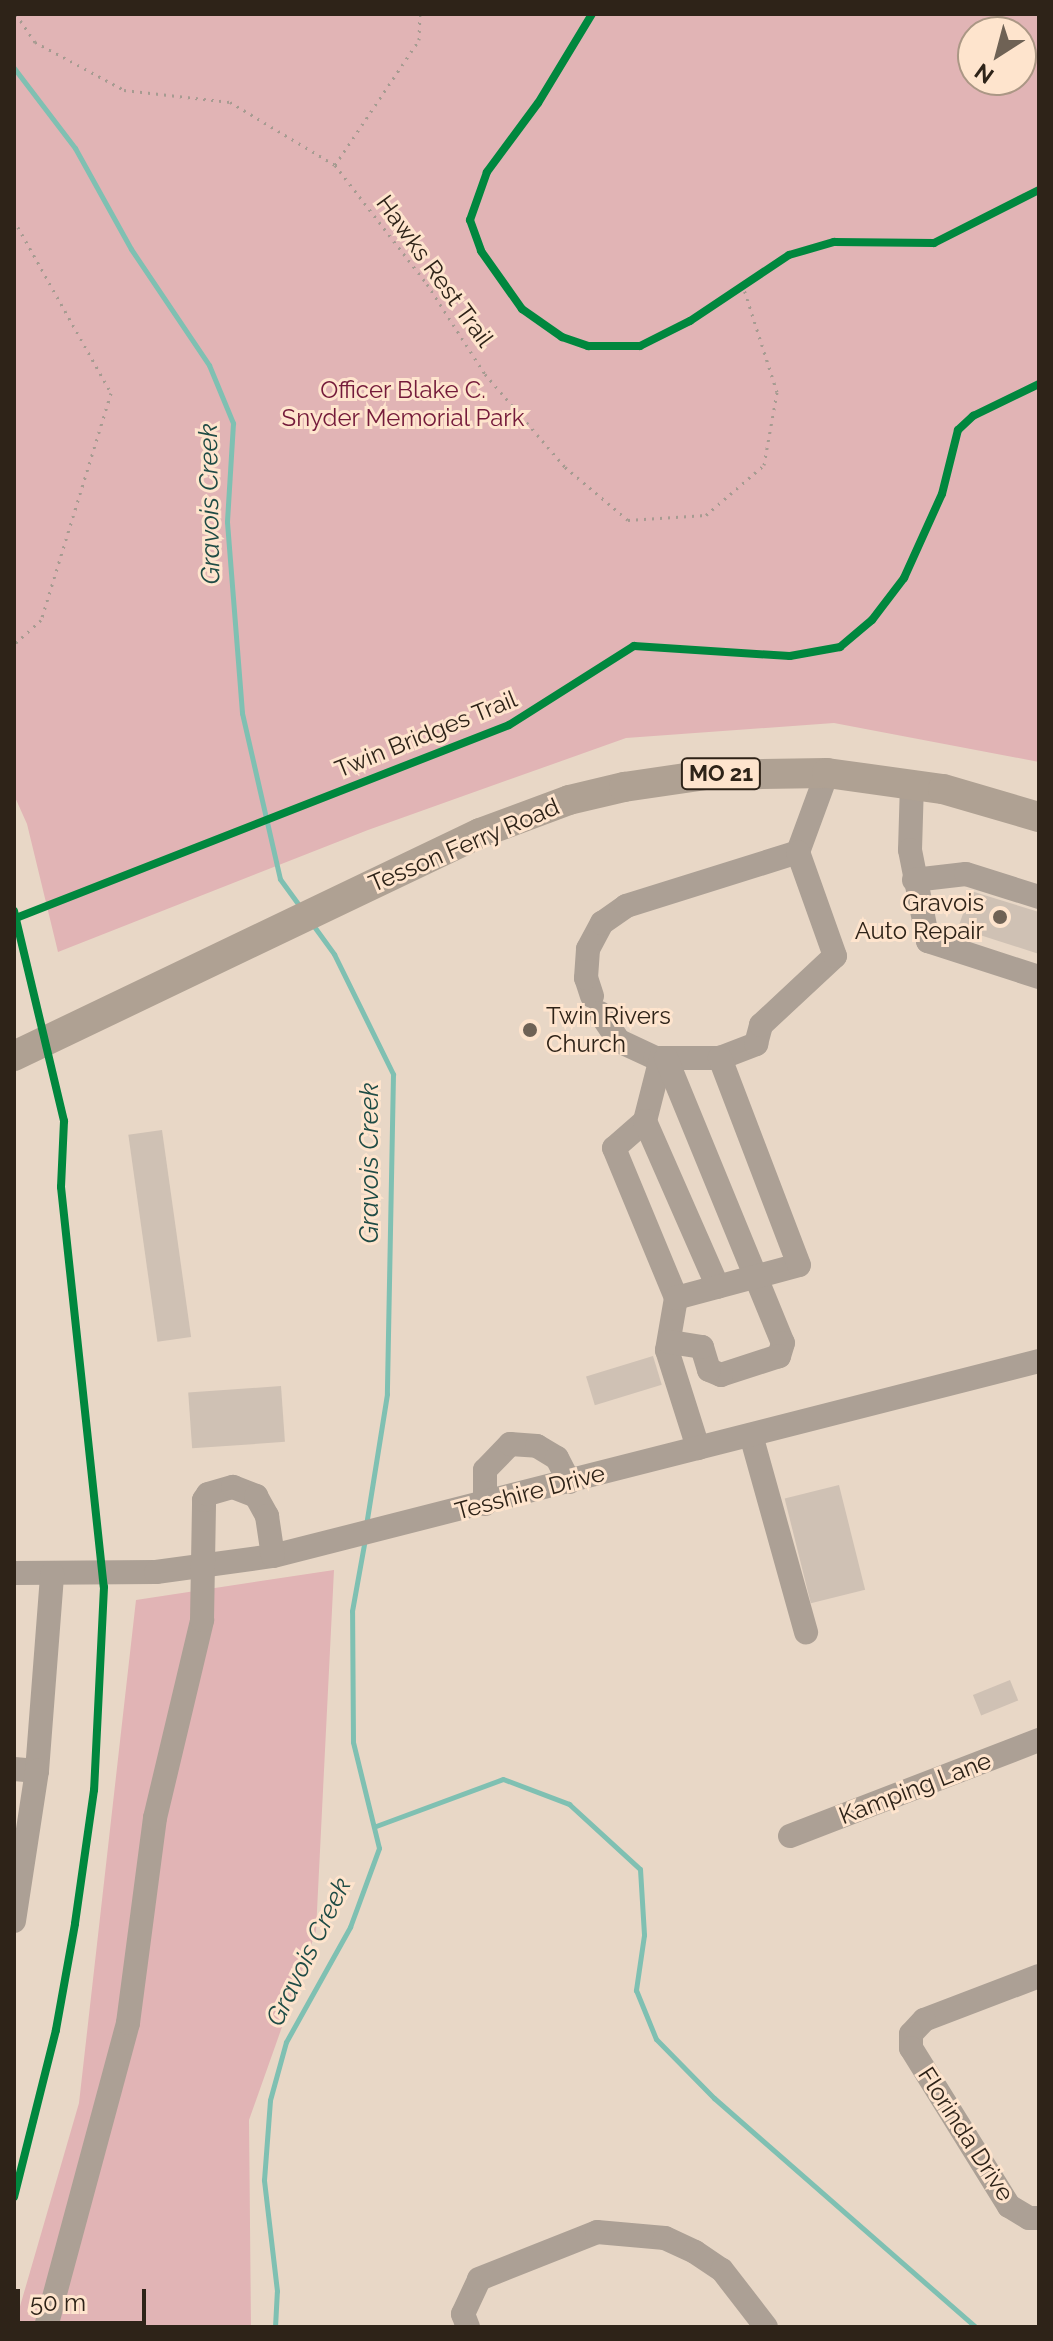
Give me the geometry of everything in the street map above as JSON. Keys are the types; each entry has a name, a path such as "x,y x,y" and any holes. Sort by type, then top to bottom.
{"main road":[{"name":"Tesson Ferry Road","path":"14,1056 414,864 527,814 624,787 706,775 827,773 912,783 1039,817"}],"street":[{"path":"798,852 626,906 602,923 588,949 586,978 596,1005 619,1041 661,1058 720,1058 756,1044 761,1025 835,956 798,852 827,773"},
{"path":"912,783 914,880 928,941 1039,977"},
{"path":"914,880 966,874 1039,897"},
{"path":"661,1058 645,1121 614,1148 676,1298 669,1342 698,1448"},
{"path":"661,1058 758,1276 783,1343 779,1356 721,1375 709,1370 702,1347 669,1342"},
{"path":"676,1298 799,1265 720,1058"},
{"path":"645,1121 718,1287"},
{"name":"Tesshire Drive","path":"14,1573 203,1567 273,1556 413,1523 1039,1361"},
{"path":"751,1435 806,1632"},
{"path":"485,1504 485,1470 510,1444 537,1446 557,1458 569,1482"},
{"path":"46,2327 128,2023 155,1818 202,1620 204,1500 233,1487 247,1488 261,1504 273,1556"},
{"path":"14,1921 25,1770 52,1574"},
{"name":"Kamping Lane","path":"790,1836 1039,1740"},
{"name":"Florinda Drive","path":"1039,1976 924,2020 911,2034 911,2048 1009,2206 1039,2218"},
{"path":"466,2321 479,2279 597,2232 665,2238 722,2270 766,2327"}],"path":[{"path":"16,14 35,42 124,90 230,102 335,165 419,40 420,14"},
{"path":"14,220 111,393 41,620 14,644"},
{"path":"730,295 755,278"}],"green space":[{"name":"Officer Blake C. Snyder Memorial Park","path":"14,14 1039,14 1039,762 834,723 626,738 368,830 58,952 27,824 14,795"},
{"path":"334,1570 316,1931 249,2120 251,2327 14,2327 79,2103 136,1600"}],"building":[{"name":"Gravois Auto Repair","path":"971,891 1039,912 1039,954 958,928"},
{"path":"162,1130 191,1337 157,1342 128,1135"},
{"path":"653,1356 662,1385 595,1405 586,1376"},
{"path":"281,1386 285,1442 192,1448 188,1392"},
{"path":"839,1485 865,1590 811,1603 785,1499"},
{"path":"1010,1680 1018,1700 981,1715 973,1695"}],"waterway":[{"name":"Gravois Creek","path":"14,68 75,148 131,249 209,365 233,423 227,522 242,713 280,879 300,907"},
{"name":"Gravois Creek","path":"313,925 334,954 393,1074 387,1394 366,1525"},
{"name":"Gravois Creek","path":"275,2327 277,2291 264,2180 270,2100 286,2042 350,1927 379,1848 353,1742 352,1611 365,1539"},
{"path":"376,1826 503,1779 569,1804 640,1869 644,1935 636,1990 656,2039 714,2098 976,2327"}],"cycle path":[{"path":"592,14 538,103 487,172 470,220 481,251 522,309 562,337 588,346 640,346 690,321 789,255 834,242 934,243 1039,190"},
{"name":"Twin Bridges Trail","path":"16,918 509,725 634,646 790,656 840,647 872,620 904,578 942,494 958,430 973,416 1039,384"},
{"path":"14,911 64,1121 61,1187 104,1587 94,1790 75,1924 56,2030 14,2197"}],"place":[{"name":"Gravois Auto Repair","path":"1000,917"},
{"name":"Twin Rivers Church","path":"530,1030"}]}
